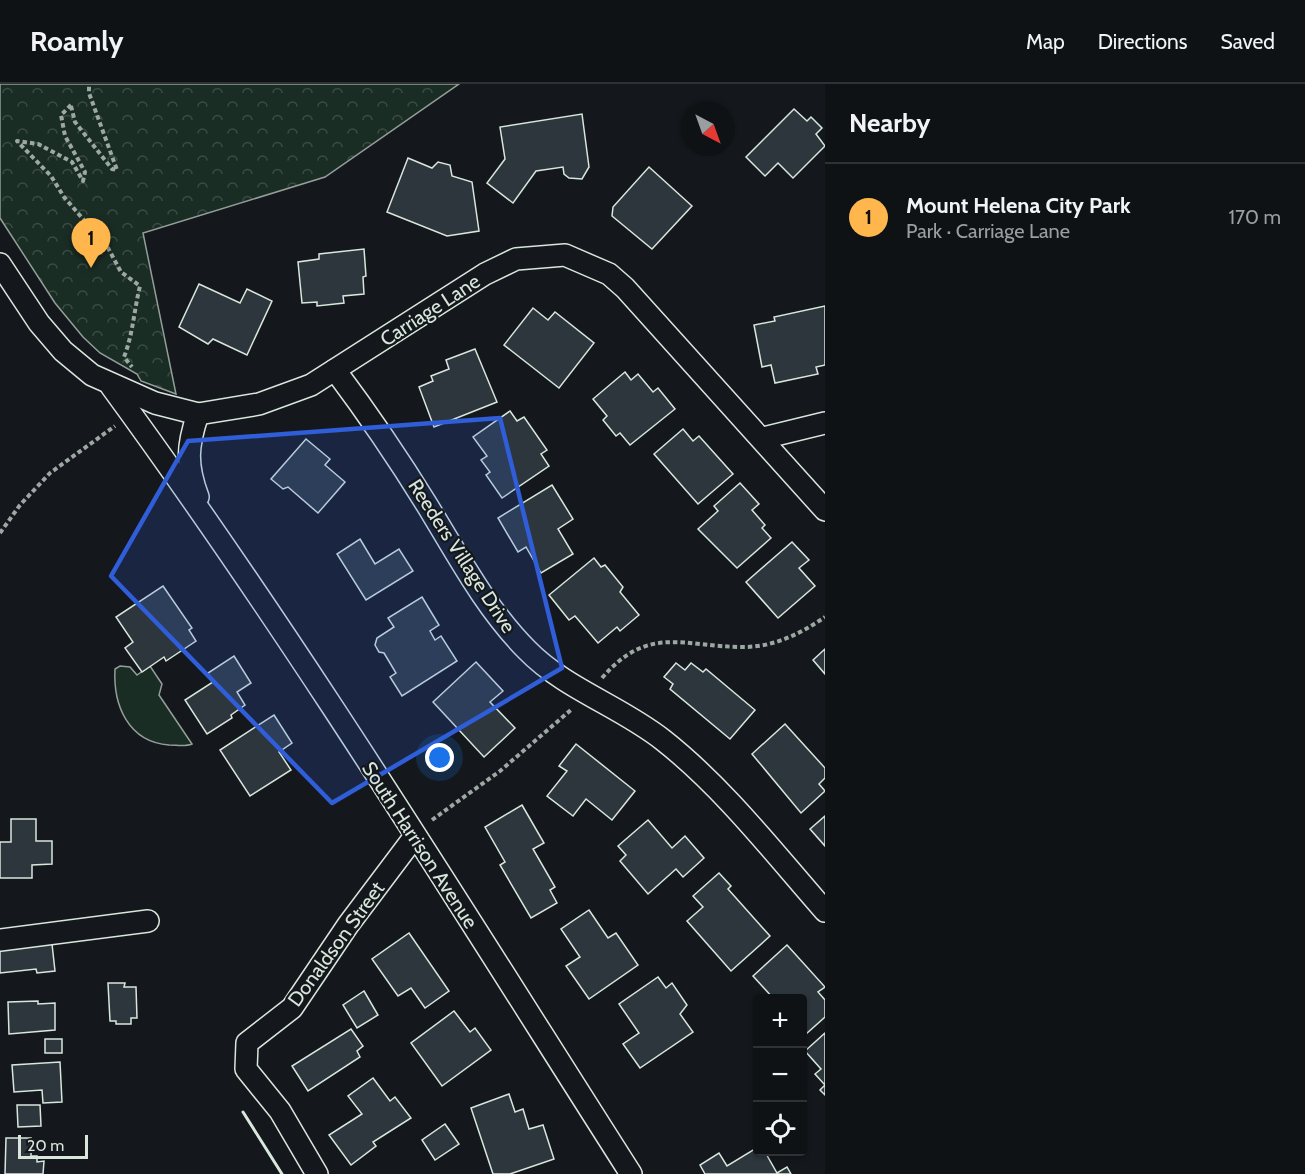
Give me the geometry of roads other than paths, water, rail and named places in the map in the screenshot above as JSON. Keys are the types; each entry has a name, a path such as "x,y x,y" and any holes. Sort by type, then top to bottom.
{"street":[{"name":"Carriage Lane","path":"0,264 39,323 63,351 92,375 155,403 198,414 259,404 311,385 485,274 516,259 566,255 593,266 625,288 763,438 825,510"},
{"name":"Reeders Village Drive","path":"335,370 391,445 474,582 527,651 559,677 646,729 679,752 825,910"},
{"name":"South Harrison Avenue","path":"110,384 206,517 415,836 631,1174"},
{"name":"South Harrison Avenue","path":"198,414 189,441 189,463 192,482 206,517"},
{"path":"763,438 825,423"},
{"name":"Donaldson Street","path":"317,1174 280,1111 246,1069 247,1042 292,1008 348,925 415,836"},
{"path":"0,940 148,921"}],"place":[{"name":"Mount Helena City Park","path":"91,268"}]}
